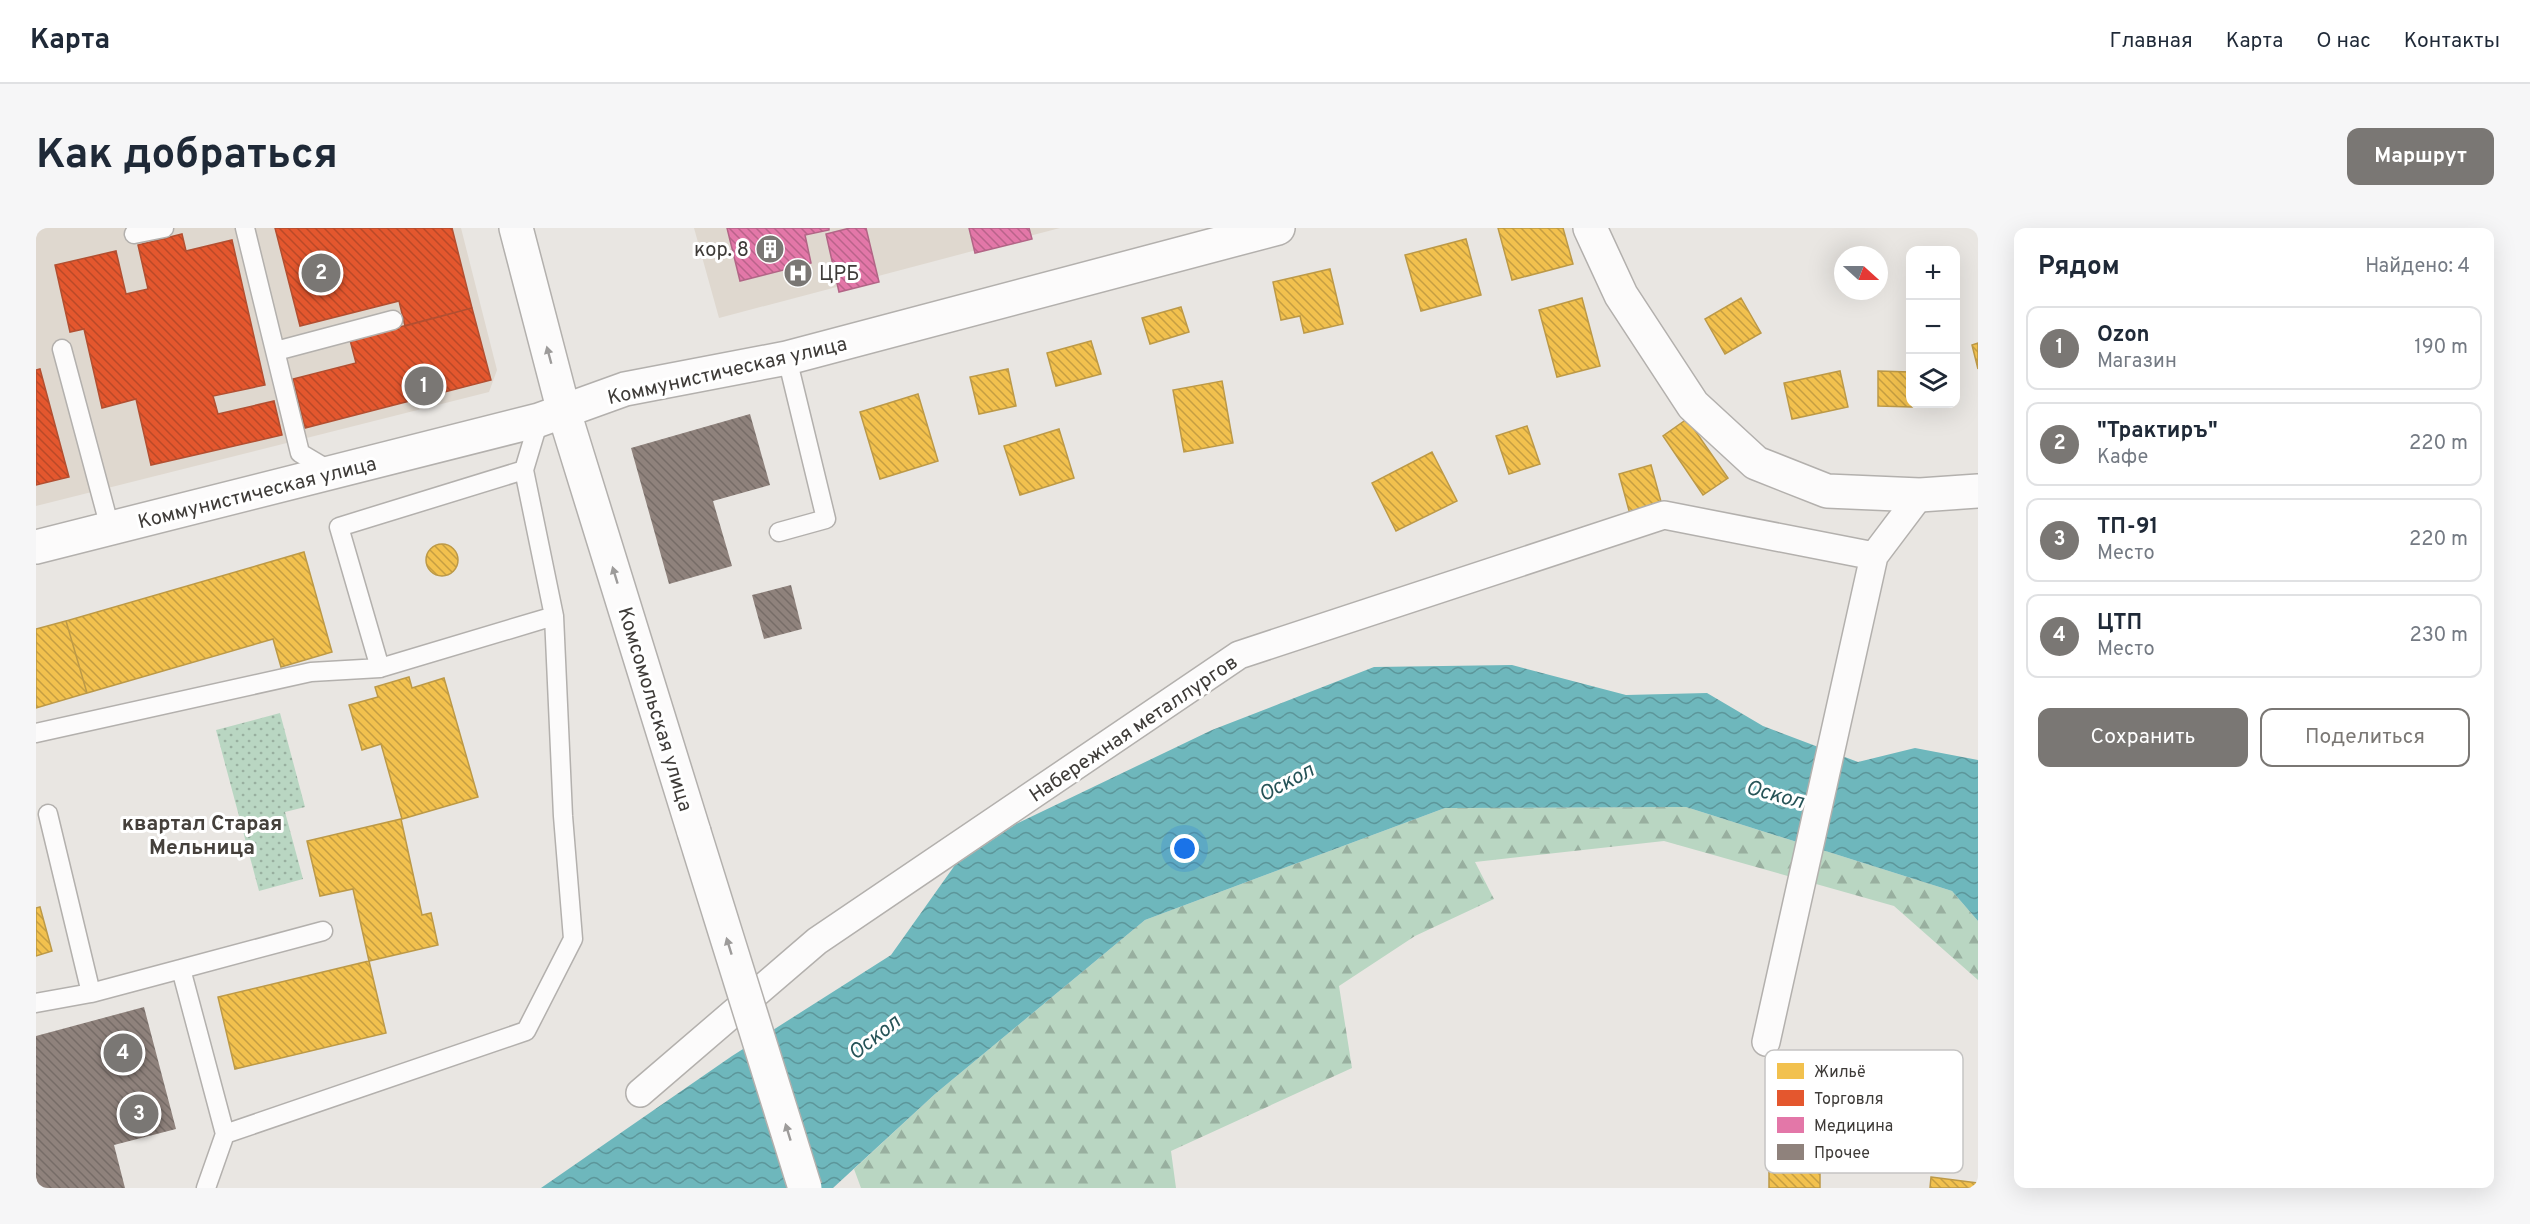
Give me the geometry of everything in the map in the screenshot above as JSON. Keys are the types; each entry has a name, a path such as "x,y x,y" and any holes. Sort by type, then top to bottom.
{"street":[{"name":"Комсомольская улица","path":"516,228 551,416 693,832 805,1188"},
{"name":"Коммунистическая улица","path":"36,547 551,416 625,389 787,358 1278,228"},
{"path":"1590,228 1621,295 1693,405 1756,463 1827,491 1920,495 1978,491"},
{"path":"1766,1042 1874,556 1920,495"},
{"name":"Набережная металлургов","path":"640,1093 817,940 1239,655 1664,516 1874,556"}],"lane":[{"path":"134,234 164,228"},
{"path":"245,228 300,453 334,473"},
{"path":"276,351 393,320"},
{"path":"62,349 110,528"},
{"path":"779,532 826,519 787,358"},
{"path":"225,1134 526,1031 573,939 563,816 554,616 524,470 551,416"},
{"path":"380,668 339,527 524,470"},
{"path":"36,733 311,672 380,668 554,616"},
{"path":"48,814 91,993"},
{"path":"36,1004 91,993 323,931"},
{"path":"182,969 225,1134 207,1188"}],"shaded area":[{"path":"36,228 461,228 497,370 489,392 36,506"},
{"name":"ЦРБ","path":"694,228 1060,228 719,318"}],"green space":[{"path":"280,713 305,807 285,812 303,879 259,891 216,730"},
{"path":"1686,807 1952,891 1978,921 1978,980 1894,906 1664,841 1475,862 1494,899 1415,936 1339,986 1352,1068 1171,1151 1176,1188 861,1188 854,1169 935,1094 1145,920 1445,808"}],"water":[{"name":"Оскол","path":"1512,665 1626,695 1707,693 1763,726 1858,762 1915,748 1978,760 1978,921 1952,891 1686,807 1445,808 1145,920 935,1094 833,1188 541,1188 732,1056 891,955 955,865 1016,824 1212,730 1374,667"}],"building: Жильё":[{"path":"1498,228 1563,228 1573,264 1512,280"},
{"path":"1466,239 1481,295 1421,311 1405,255"},
{"path":"1330,269 1343,324 1304,333 1300,316 1281,320 1273,282"},
{"path":"1582,298 1600,366 1557,377 1539,310"},
{"path":"1741,298 1761,333 1725,354 1705,319"},
{"path":"1181,307 1189,332 1150,344 1142,318"},
{"path":"1091,341 1101,374 1056,386 1047,353"},
{"path":"1978,343 1978,369 1972,345"},
{"path":"1008,369 1016,406 979,414 970,377"},
{"path":"1840,371 1848,407 1792,419 1784,383"},
{"path":"1878,371 1906,372 1906,407 1878,406"},
{"path":"1222,381 1233,443 1184,452 1173,390"},
{"path":"918,394 938,461 880,479 860,412"},
{"path":"1687,419 1728,478 1703,495 1663,436"},
{"path":"1527,426 1540,464 1509,474 1496,436"},
{"path":"1059,429 1074,478 1020,495 1004,446"},
{"path":"1432,452 1457,501 1396,531 1372,483"},
{"path":"1651,465 1663,509 1631,518 1619,474"},
{"path":"442,544 453,549 458,560 453,571 442,576 431,571 426,560 431,549"},
{"path":"304,552 332,652 281,667 273,639 87,693 66,621"},
{"path":"66,621 87,693 36,708 36,629"},
{"path":"409,677 412,688 444,678 478,797 402,819 381,744 362,750 349,705 378,697 375,687"},
{"path":"401,819 422,915 431,913 438,945 369,961 353,889 320,896 307,841"},
{"path":"40,907 52,951 36,956 36,908"},
{"path":"369,961 386,1033 235,1069 218,997"},
{"path":"1769,1173 1820,1173 1820,1188 1769,1188"},
{"path":"1931,1177 1978,1183 1978,1188 1930,1188"}],"building: Торговля":[{"path":"275,228 452,228 472,308 405,326 399,301 300,326"},
{"path":"182,234 186,251 232,240 265,385 213,396 218,414 274,401 282,435 151,465 136,399 102,408 84,329 70,332 55,265 116,251 126,294 148,289 138,245"},
{"path":"472,308 491,380 305,428 293,379 356,363 350,340"},
{"path":"40,369 69,477 36,485 36,370"}],"building: Медицина":[{"name":"кор. 8","path":"727,228 829,228 829,230 805,235 811,263 740,281"},
{"path":"850,228 866,228 879,282 839,292 826,234"},
{"path":"969,228 1029,228 1032,239 975,253"}],"building: Прочее":[{"path":"750,414 770,485 713,501 732,566 669,584 631,448"},
{"path":"791,585 802,629 764,639 752,595"},
{"path":"144,1007 176,1129 114,1145 125,1188 39,1188 36,1178 36,1036"}],"place":[{"name":"кор. 8","path":"770,249"},
{"name":"\"Трактиръ\"","path":"321,273"},
{"name":"ЦРБ","path":"798,273"},
{"name":"Ozon","path":"424,386"},
{"name":"ЦТП","path":"123,1053"},
{"name":"ТП-91","path":"139,1114"}],"district":[{"name":"квартал Старая Мельница","path":"202,835"}]}
